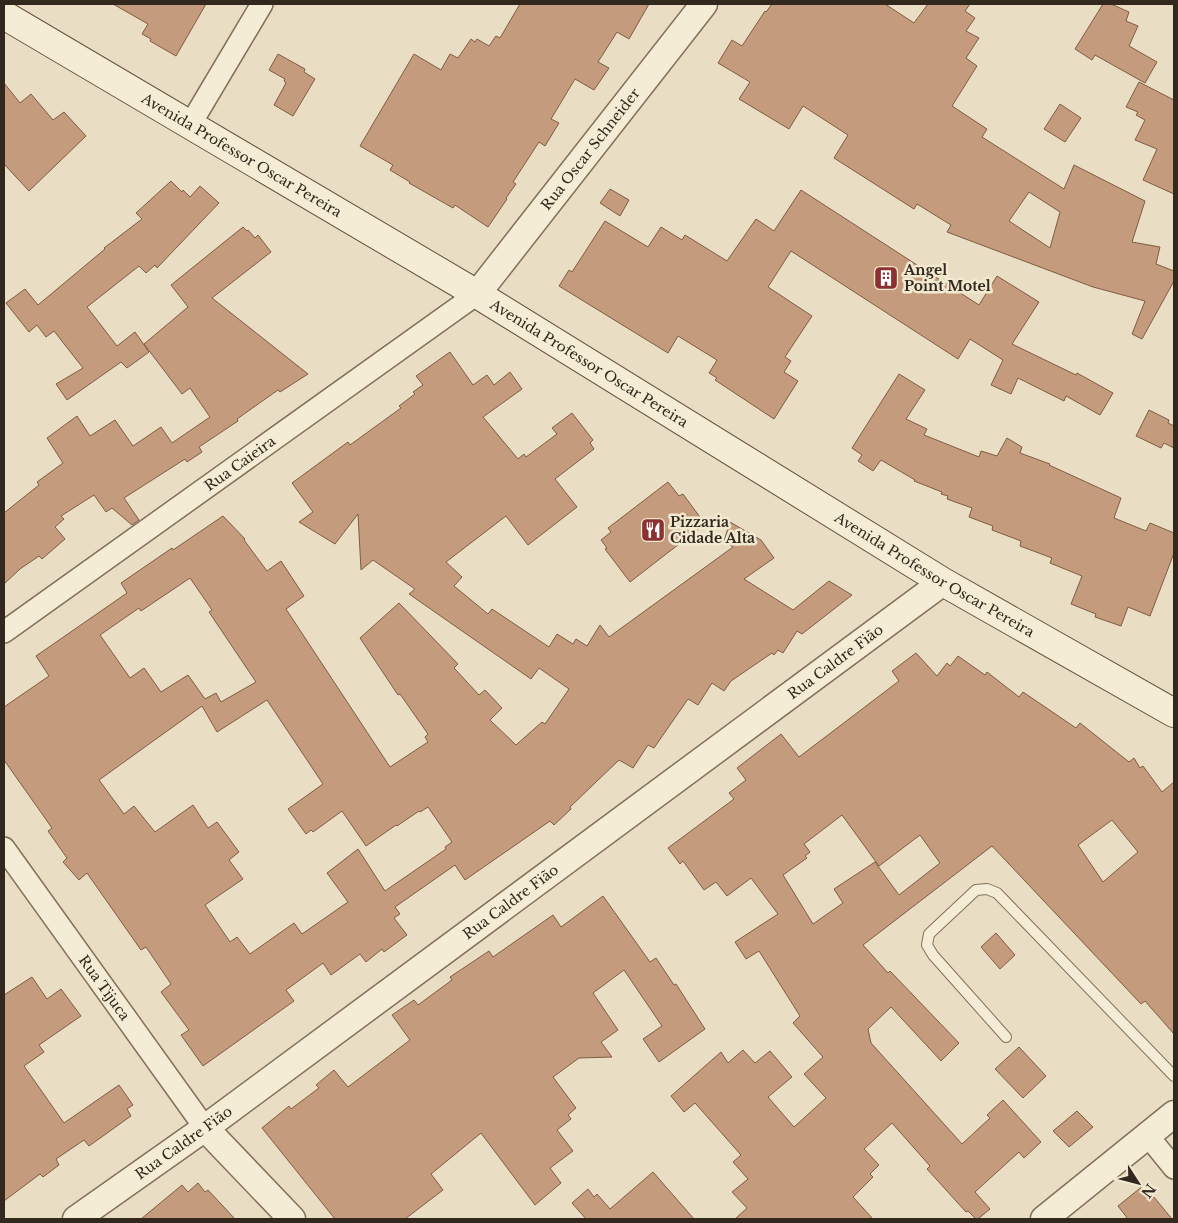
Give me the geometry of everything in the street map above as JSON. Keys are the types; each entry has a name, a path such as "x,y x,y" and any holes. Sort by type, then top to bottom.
{"main road":[{"name":"Avenida Professor Oscar Pereira","path":"4,15 477,294 943,582 1174,713"}],"street":[{"path":"190,125 262,4"},
{"name":"Rua Oscar Schneider","path":"477,294 704,4"},
{"name":"Rua Caieira","path":"4,632 477,294"},
{"name":"Rua Caldre Fião","path":"76,1219 206,1128 943,582"},
{"name":"Rua Tijuca","path":"4,848 206,1128"},
{"path":"1044,1219 1174,1114"},
{"path":"206,1128 292,1219"},
{"path":"1148,1136 1174,1168"}],"lane":[{"path":"1006,1037 927,945 929,934 976,890 987,889 997,893 1174,1076"}],"building":[{"path":"113,4 206,4 176,56 150,41 151,39 142,34 148,24"},
{"path":"520,4 649,4 629,39 617,32 598,62 609,68 594,90 575,79 551,119 559,123 545,146 539,142 513,182 516,184 507,199 488,227 455,205 453,208 409,183 390,170 393,165 360,146 414,54 441,70 450,54 458,58 471,39 475,42 477,39 489,46 496,36 500,38"},
{"path":"772,4 885,4 914,23 928,4 970,4 965,11 975,18 966,31 979,38 966,58 977,66 952,106 987,129 982,137 1064,189 1074,165 1145,201 1132,242 1160,247 1156,264 1174,271 1174,281 1142,339 1132,334 1145,301 1093,287 947,232 951,225 917,204 914,209 834,158 848,135 803,106 789,129 739,99 750,82 718,63 732,40 742,46","holes":["1029,192 1060,212 1050,248 1009,221"]},
{"path":"1103,4 1111,4 1129,12 1126,21 1138,26 1129,46 1157,62 1145,83 1095,55 1092,60 1075,49"},
{"path":"278,54 305,69 304,72 315,79 293,116 274,105 286,83 285,79 269,70"},
{"path":"1139,82 1174,100 1174,194 1143,180 1157,149 1135,140 1145,120 1136,115 1138,112 1126,107"},
{"path":"4,83 20,103 31,94 53,120 64,112 86,136 29,191 4,164"},
{"path":"1060,104 1081,118 1065,142 1044,129"},
{"path":"171,181 190,197 200,186 219,203 157,268 155,265 146,273 139,266 87,307 117,346 135,332 149,352 127,368 121,362 67,400 56,384 83,368 54,331 46,337 37,325 29,332 6,303 25,289 38,305 104,248 142,219 136,213"},
{"path":"610,189 629,200 620,216 600,203"},
{"path":"801,190 979,305 997,276 1039,302 1012,344 1076,375 1077,373 1113,393 1100,415 1066,396 1064,401 1018,378 1011,394 991,385 1003,360 970,339 958,359 791,251 768,287 812,316 785,357 791,361 784,372 798,381 774,419 715,380 717,378 709,373 717,360 678,336 668,353 559,286 569,270 572,272 605,221 648,247 661,227 682,240 685,235 727,261 756,219 774,231"},
{"path":"243,227 255,238 258,235 271,252 212,298 308,374 280,392 278,390 237,419 238,421 199,447 202,452 187,462 185,459 124,498 139,520 132,525 112,508 106,512 94,495 61,516 64,519 55,527 65,539 42,559 39,556 20,569 4,584 4,513 39,485 37,482 63,463 47,438 77,416 90,436 115,420 133,446 161,427 172,443 210,417 190,388 182,394 144,344 188,307 171,285"},
{"path":"450,352 473,385 487,375 494,385 510,372 522,389 483,417 518,459 524,454 526,457 557,434 552,428 572,413 593,440 590,443 594,449 555,479 577,507 528,545 506,516 446,562 462,577 454,586 488,614 492,609 549,647 557,634 573,644 576,639 587,646 600,625 609,637 733,547 724,541 730,522 761,540 774,558 744,579 793,610 829,581 852,595 802,634 797,631 783,653 778,650 774,655 772,653 731,681 724,691 712,683 698,705 688,699 654,748 648,745 633,768 619,760 554,825 550,821 465,880 455,865 395,907 400,914 394,918 407,935 384,952 382,949 366,962 360,954 331,975 323,963 286,990 294,1001 203,1066 181,1035 189,1030 161,992 171,984 146,947 141,950 87,873 79,880 63,862 67,858 48,831 52,828 4,760 4,707 49,676 36,656 127,593 121,583 223,516 245,539 267,571 281,561 304,596 286,609 390,767 428,742 425,737 428,734 400,694 398,695 360,638 399,603 458,664 454,668 479,695 485,690 502,708 490,720 516,745 542,722 545,724 569,689 539,668 531,679 409,594 415,589 373,560 361,570 358,514 335,544 299,522 313,512 292,483 348,442 350,445 401,408 399,406 415,394 413,392 423,385 416,376","holes":["190,578 212,610 209,612 256,682 221,702 216,693 205,699 188,675 161,692 144,668 130,678 100,635 139,608 141,611","267,700 323,784 288,809 306,834 311,830 313,832 342,811 366,846 396,825 428,807 452,842 445,847 446,849 385,891 358,849 327,873 348,902 302,934 294,923 250,954 237,937 230,942 205,905 243,879 229,860 239,852 217,822 208,828 193,805 155,832 134,806 124,814 99,780 202,706 217,732"]},
{"path":"899,374 925,390 906,419 927,429 924,435 979,457 981,451 997,456 1007,438 1022,447 1020,453 1050,464 1121,498 1114,518 1146,531 1150,523 1174,533 1174,553 1150,616 1128,607 1121,626 1095,617 1096,614 1071,604 1082,576 1050,563 1052,558 1020,546 1021,541 992,530 993,526 969,517 972,508 947,499 948,496 941,494 942,492 914,481 881,460 873,471 858,461 862,455 852,448"},
{"path":"1149,410 1169,420 1168,423 1174,426 1174,448 1164,443 1161,448 1136,436"},
{"name":"Pizzaria Cidade Alta","path":"668,482 679,496 683,494 705,524 630,582 605,549 607,548 601,540 611,532 608,528"},
{"path":"916,653 937,676 947,663 950,666 958,656 985,675 987,672 1019,697 1023,692 1076,728 1080,723 1129,762 1134,758 1140,768 1143,766 1162,792 1174,782 1174,1034 1145,1001 1141,1004 992,846 863,945 888,973 890,971 959,1043 941,1061 891,1007 868,1029 871,1043 962,1144 990,1118 987,1115 1003,1100 1041,1142 1024,1158 1019,1152 975,1192 990,1209 978,1219 968,1211 966,1212 927,1169 930,1166 892,1123 864,1149 879,1165 870,1174 873,1177 853,1197 873,1219 735,1219 747,1208 732,1192 748,1179 733,1162 741,1155 695,1103 684,1112 671,1096 721,1052 728,1063 743,1050 755,1063 770,1051 792,1077 768,1097 794,1127 826,1098 804,1074 823,1057 793,1023 800,1016 759,951 746,959 735,942 778,914 751,878 727,896 716,882 704,890 683,861 680,864 668,848 734,799 729,793 746,780 737,768 781,734 799,757 899,681 892,671","holes":["842,815 879,866 920,835 940,863 899,895 875,862 834,889 843,903 813,924 783,875 807,858 805,856 810,852 804,844","1112,820 1138,852 1103,882 1078,845"]},
{"path":"603,896 650,962 656,958 674,985 676,984 705,1029 659,1062 643,1039 662,1026 624,970 593,993 618,1030 601,1042 612,1057 579,1058 553,1077 576,1108 568,1115 571,1119 557,1130 573,1151 550,1168 561,1183 535,1205 481,1133 431,1174 443,1190 405,1219 335,1219 262,1128 289,1106 291,1109 319,1088 316,1085 334,1070 348,1087 410,1040 392,1015 414,1000 418,1005 452,980 450,977 489,951 493,957 553,915 561,927"},
{"path":"996,933 1015,955 1000,969 981,947"},
{"path":"32,977 47,999 61,989 81,1016 39,1045 44,1052 24,1066 64,1123 119,1085 133,1105 127,1109 131,1116 89,1146 84,1140 56,1159 59,1165 43,1177 40,1174 4,1201 4,995"},
{"path":"1019,1047 1046,1076 1023,1098 995,1069"},
{"path":"1077,1111 1093,1127 1069,1147 1053,1131"},
{"path":"653,1172 694,1219 586,1219 572,1203 588,1189 594,1197 597,1194 610,1209"},
{"path":"198,1183 205,1192 208,1190 235,1219 141,1219 182,1185 188,1192"},
{"path":"1144,1185 1172,1219 1128,1219 1118,1206"}],"place":[{"name":"Angel Point Motel","path":"886,278"},
{"name":"Pizzaria Cidade Alta","path":"653,530"}]}
